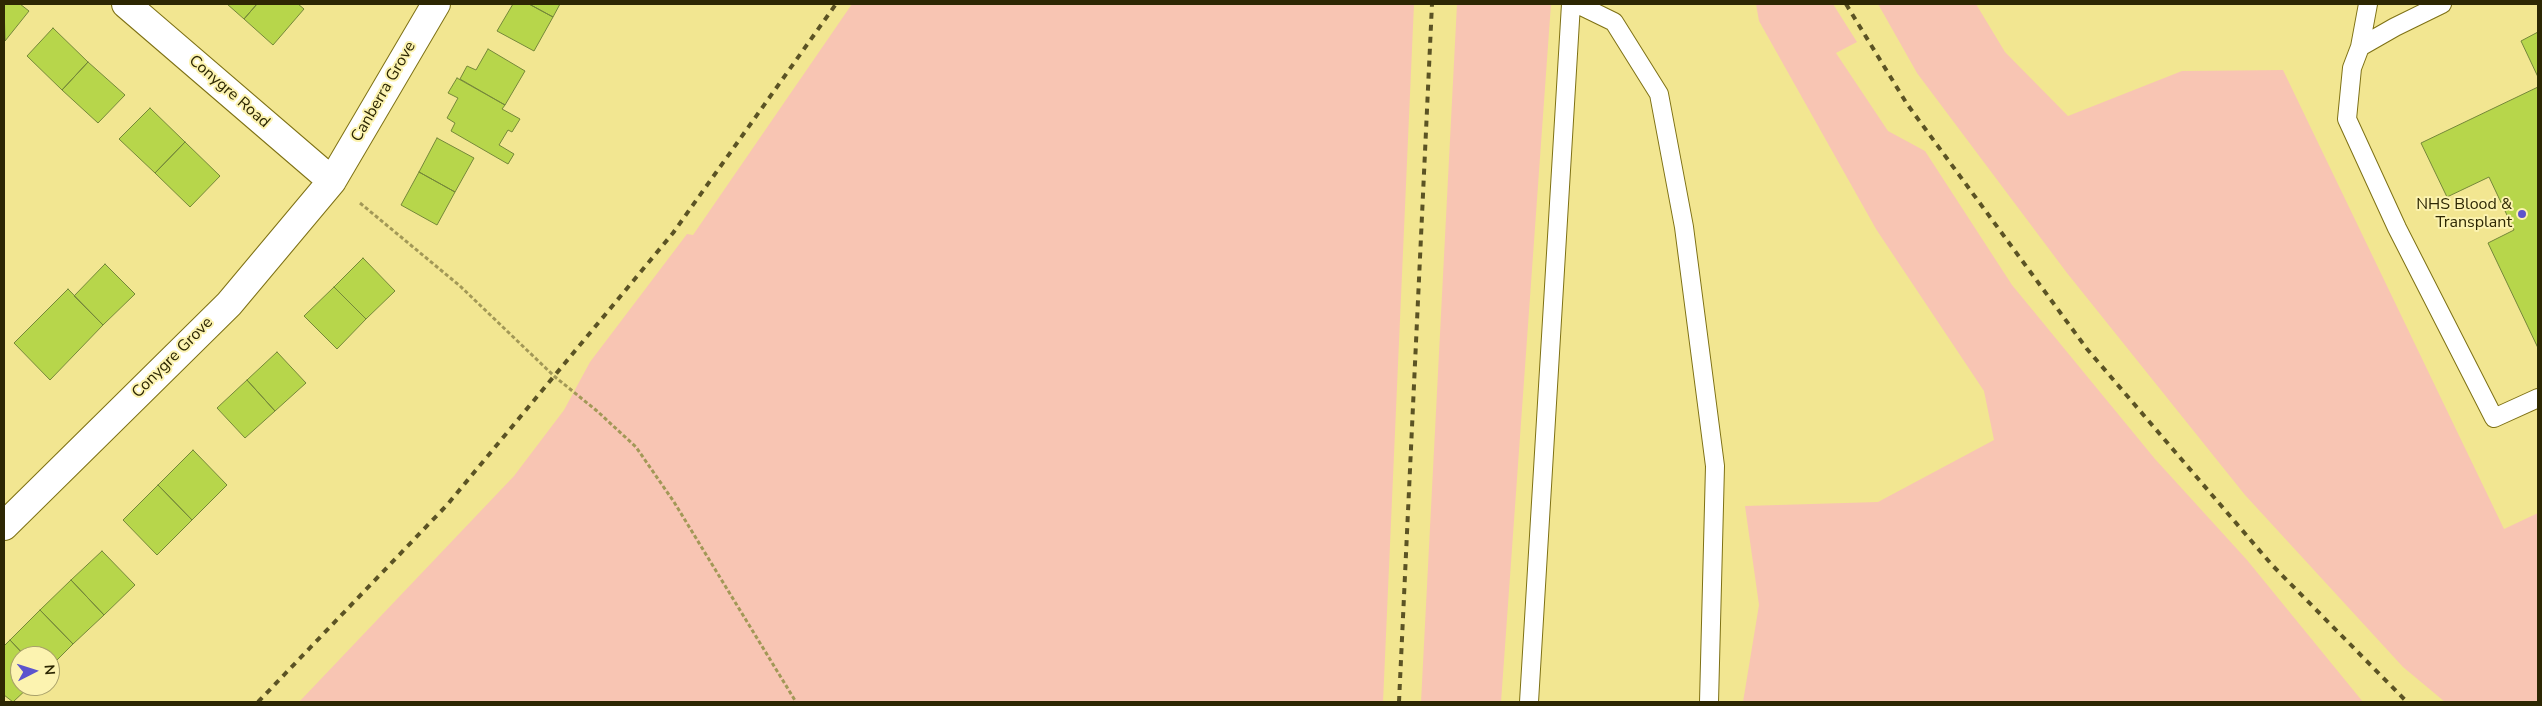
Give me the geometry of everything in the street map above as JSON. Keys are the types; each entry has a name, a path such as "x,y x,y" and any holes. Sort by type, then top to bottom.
{"street":[{"name":"Conygre Road","path":"126,4 332,181"},
{"name":"Canberra Grove","path":"332,181 436,4"},
{"name":"Conygre Grove","path":"4,526 229,304 332,181"}],"lane":[{"path":"1528,702 1571,4"},
{"path":"1576,4 1614,22 1659,94 1684,227 1715,466 1709,702"},
{"path":"2368,4 2360,47 2352,68 2347,119 2406,245 2494,418 2538,398"},
{"path":"2360,47 2442,4"}],"path":[{"path":"332,181 460,286 554,376 597,411 636,447 674,502 796,702"}],"shaded area":[{"path":"852,4 1414,4 1383,702 299,702 514,476 564,410 590,362 687,234 693,235"},
{"path":"1457,4 1551,4 1501,702 1421,702"},
{"path":"1756,4 1833,4 1857,42 1836,53 1888,131 1925,151 2012,285 2155,459 2247,560 2363,702 1743,702 1759,605 1745,506 1878,502 1994,440 1984,391 1876,229 1759,21"},
{"path":"1878,4 1976,4 2005,52 2068,116 2182,71 2283,70 2504,529 2538,513 2538,702 2445,702 2403,667 2245,495 2067,273 1917,73"}],"building":[{"path":"4,4 20,4 29,11 5,41"},
{"path":"227,4 257,4 244,19"},
{"path":"257,4 298,4 304,9 273,45 244,19"},
{"path":"513,4 529,4 553,17 534,51 497,31"},
{"path":"529,4 560,4 553,17"},
{"path":"53,28 88,62 62,90 27,56"},
{"path":"2538,32 2538,77 2521,41"},
{"path":"488,49 525,71 505,105 460,79 467,66 476,70"},
{"path":"88,62 125,95 98,123 62,90"},
{"path":"457,78 505,105 502,109 520,119 512,132 508,130 499,145 514,154 508,164 451,131 455,123 447,118 458,98 448,93"},
{"name":"NHS Blood & Transplant","path":"2538,87 2538,348 2488,243 2514,230 2489,177 2447,197 2421,143"},
{"path":"150,108 185,142 155,173 119,139"},
{"path":"437,138 474,158 455,192 419,172"},
{"path":"185,142 220,176 190,207 155,173"},
{"path":"419,172 455,192 437,225 401,205"},
{"path":"363,258 395,291 366,319 334,287"},
{"path":"105,264 135,294 103,325 74,296"},
{"path":"334,287 366,319 337,349 304,316"},
{"path":"68,289 103,325 50,380 14,343"},
{"path":"277,352 306,383 275,411 247,380"},
{"path":"247,380 275,411 245,438 217,408"},
{"path":"193,450 227,485 192,520 158,485"},
{"path":"158,485 192,520 157,555 123,520"},
{"path":"102,551 135,585 104,615 71,580"},
{"path":"71,580 104,615 73,644 40,610"},
{"path":"40,610 73,644 60,657 60,646 16,646 10,640"},
{"path":"10,640 16,646 10,646 10,696 19,696 13,702 4,695 4,646"}],"railway":[{"path":"258,702 447,505 673,233 836,4"},
{"path":"1399,702 1432,4"},
{"path":"1846,4 1907,104 2087,349 2272,565 2407,702"}],"place":[{"name":"NHS Blood & Transplant","path":"2522,214"}]}
